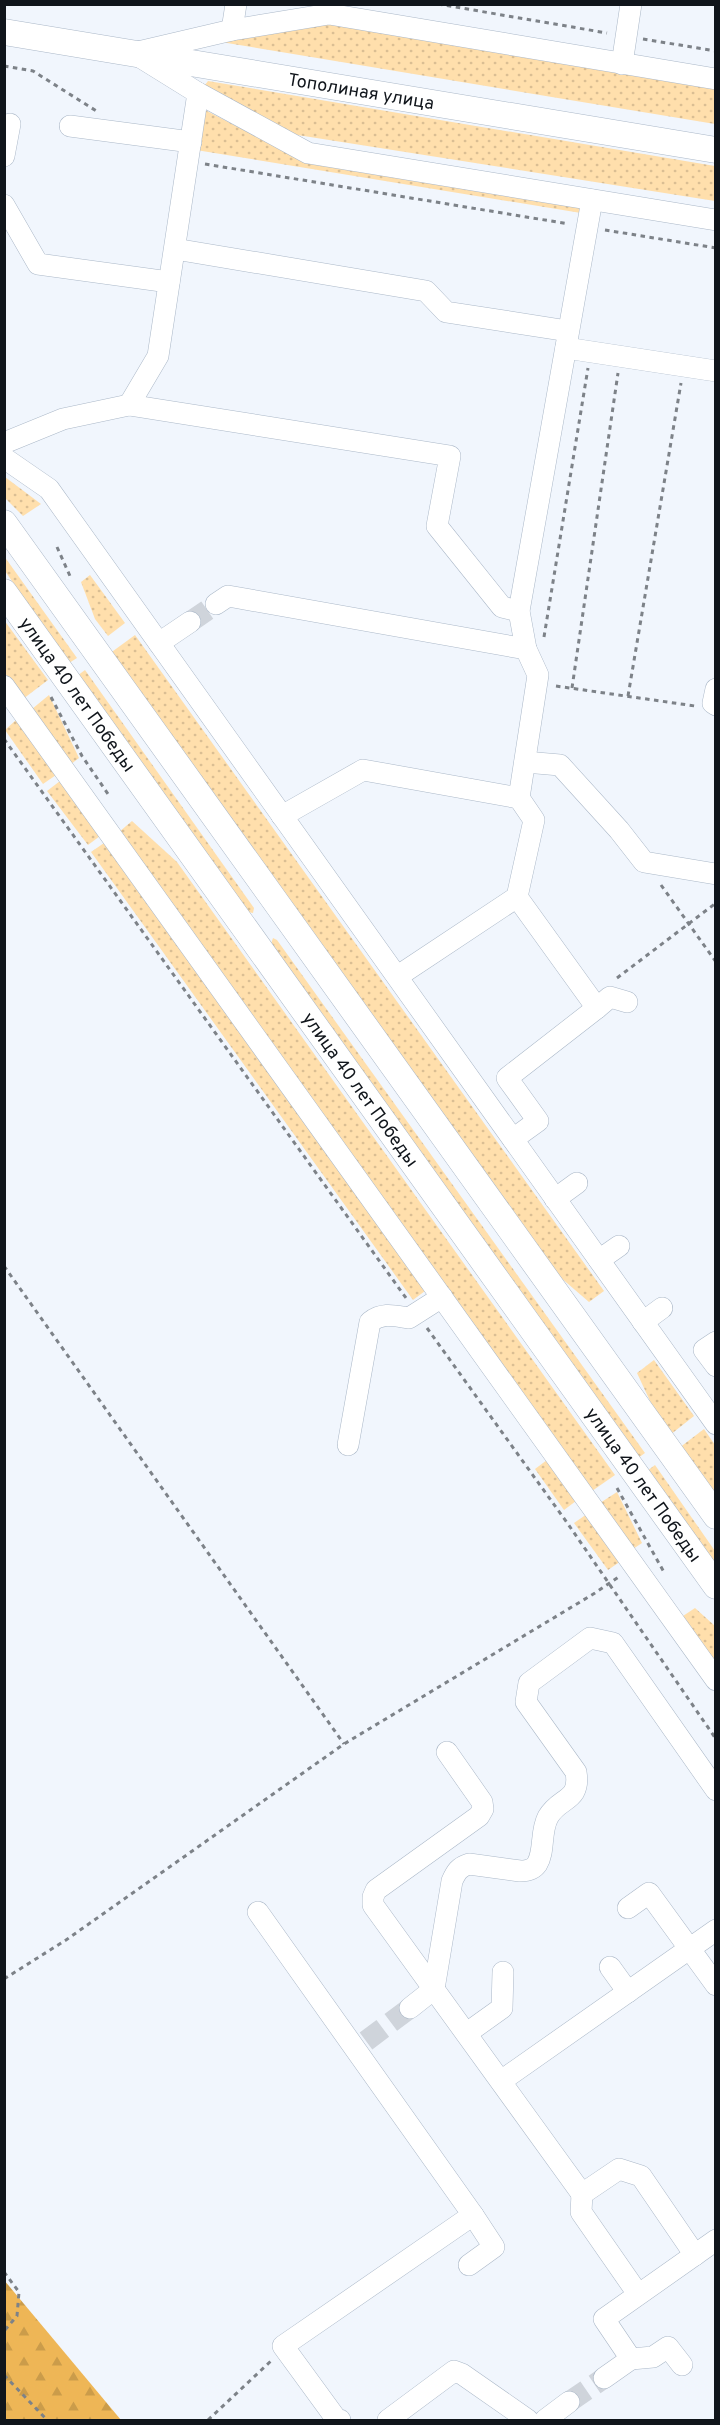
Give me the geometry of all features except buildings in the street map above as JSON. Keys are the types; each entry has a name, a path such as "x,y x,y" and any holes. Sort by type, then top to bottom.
{"main road":[{"name":"Тополиная улица","path":"4,32 716,150"},
{"path":"4,523 716,1516"},
{"name":"улица 40 лет Победы","path":"4,592 716,1586"},
{"path":"253,939 286,916"}],"street":[{"path":"232,30 236,4"},
{"path":"622,64 631,4"},
{"path":"134,53 232,30 329,14 716,79"},
{"path":"134,53 198,93 308,153 716,220"},
{"path":"129,405 158,356 198,93"},
{"path":"4,156 10,123"},
{"path":"70,126 113,132 190,152"},
{"path":"398,976 517,897 534,820 519,798 538,675 535,644 519,611 592,200"},
{"path":"4,205 38,264 169,282"},
{"path":"175,249 426,291 446,312 567,340 590,352 716,371"},
{"path":"7,436 63,419 129,405 450,456 437,526 502,607 519,611"},
{"path":"4,458 49,489 716,1424"},
{"path":"216,604 228,596 535,644"},
{"path":"159,643 190,622"},
{"path":"4,686 716,1680"},
{"path":"710,706 713,703 716,688"},
{"path":"525,762 560,765 619,830 644,862 716,874"},
{"path":"282,816 363,770 519,798"},
{"path":"517,897 597,1008"},
{"path":"513,1139 538,1121 507,1078 610,998 627,1002"},
{"path":"555,1199 577,1183"},
{"path":"599,1260 619,1246"},
{"path":"348,1445 370,1322 377,1316 409,1318 442,1297"},
{"path":"643,1322 663,1308"},
{"path":"716,1342 704,1350 716,1366"},
{"path":"410,2008 434,1989 456,1872 469,1864 520,1871 533,1868 540,1857 543,1830 548,1819 552,1812 571,1798 575,1791 576,1772 526,1702 530,1683 590,1638 613,1643 716,1790"},
{"path":"447,1752 482,1802 483,1809 479,1816 376,1890 373,1905 582,2194 581,2212 638,2294"},
{"path":"628,1908 649,1893 716,1984"},
{"path":"258,1912 360,2045 494,2247 469,2265"},
{"path":"501,2081 716,1930"},
{"path":"610,1967 628,1992"},
{"path":"467,2033 502,2008 503,1972"},
{"path":"582,2194 619,2169 641,2176 694,2255"},
{"path":"340,2421 283,2346 472,2215"},
{"path":"631,2359 604,2319 716,2240"},
{"path":"604,2378 631,2359 653,2357 668,2347 682,2366"},
{"path":"388,2421 454,2372 462,2374 528,2421"},
{"path":"545,2421 569,2402"}],"path":[{"path":"438,4 716,51"},
{"path":"4,66 33,70 96,108 113,132"},
{"path":"190,152 587,227 716,248"},
{"path":"535,644 590,352"},
{"path":"572,688 621,357"},
{"path":"628,696 684,366"},
{"path":"537,683 710,706"},
{"path":"49,693 82,756 108,794"},
{"path":"4,739 417,1314 716,1739"},
{"path":"644,862 716,962"},
{"path":"618,978 716,903"},
{"path":"4,1266 344,1744"},
{"path":"617,1488 671,1583"},
{"path":"4,1979 66,1940 344,1744 609,1584 634,1566"},
{"path":"4,2272 19,2292 17,2316 4,2331"},
{"path":"208,2421 236,2392 259,2374 283,2346"},
{"path":"4,2375 47,2421"}],"shaded area":[{"path":"324,21 715,86 715,124 221,42"},
{"path":"208,81 715,166 715,201 291,134 205,85"},
{"path":"203,109 287,152 583,199 587,214 196,150"},
{"path":"5,477 41,504 23,516 5,498"},
{"path":"4,556 77,658 69,663 5,571"},
{"path":"90,575 125,623 108,636 95,619 81,582"},
{"path":"4,620 48,680 23,699 5,673"},
{"path":"135,635 604,1291 589,1302 553,1271 109,654"},
{"path":"85,670 254,908 253,913 248,912 77,676"},
{"path":"49,695 79,758 71,764 32,709"},
{"path":"16,720 56,775 43,784 5,730"},
{"path":"60,781 100,836 88,845 47,791"},
{"path":"132,821 177,862 615,1475 592,1491 119,832"},
{"path":"104,843 425,1291 413,1300 91,852"},
{"path":"273,938 277,940 645,1453 638,1458 271,944"},
{"path":"654,1360 694,1416 670,1435 657,1416 637,1373"},
{"path":"704,1429 715,1445 715,1499 679,1448"},
{"path":"547,1460 576,1501 564,1510 535,1469"},
{"path":"655,1465 715,1551 715,1566 647,1471"},
{"path":"617,1492 642,1543 633,1549 600,1503"},
{"path":"587,1514 621,1561 608,1570 574,1523"},
{"path":"695,1608 715,1626 715,1662 683,1616"}],"green space":[{"path":"4,2280 121,2420 5,2420"}],"tunnel":[{"path":"190,622 216,604"},
{"path":"366,2041 410,2008"},
{"path":"569,2402 604,2378"}]}
